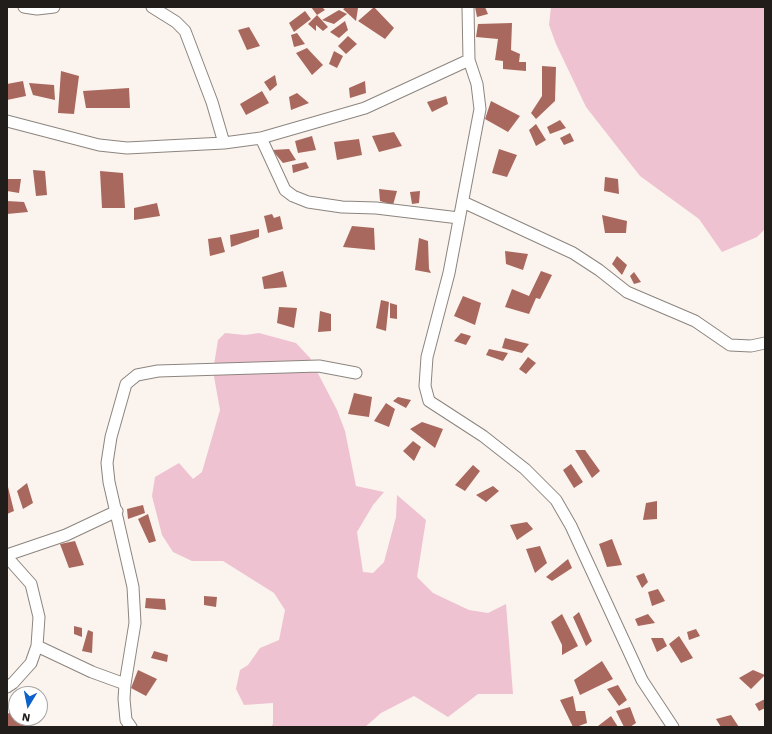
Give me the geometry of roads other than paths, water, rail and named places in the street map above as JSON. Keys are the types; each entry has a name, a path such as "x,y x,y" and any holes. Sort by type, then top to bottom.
{"street":[{"path":"24,7 37,9 54,7"},
{"path":"152,7 176,22 185,31 212,102 224,143"},
{"path":"468,7 469,60 478,84 480,109 449,273 427,357 425,386 429,401 483,436 525,469 556,500 571,526 642,680 673,727"},
{"path":"7,121 99,145 127,148 224,143 261,138 365,108 469,60"},
{"path":"261,138 285,190 293,196 308,202 342,207 376,208 459,218"},
{"path":"463,202 511,223 572,253 599,270 627,292 695,321 730,344 751,346 765,343"},
{"path":"131,727 126,720 125,684 135,623 133,587 117,511 109,482 107,463 111,437 126,384 137,375 158,371 319,366 356,373"},
{"path":"7,686 13,683 31,663 37,646 39,617 30,584 7,556 66,535 117,511"},
{"path":"37,646 92,672 125,684"}]}
